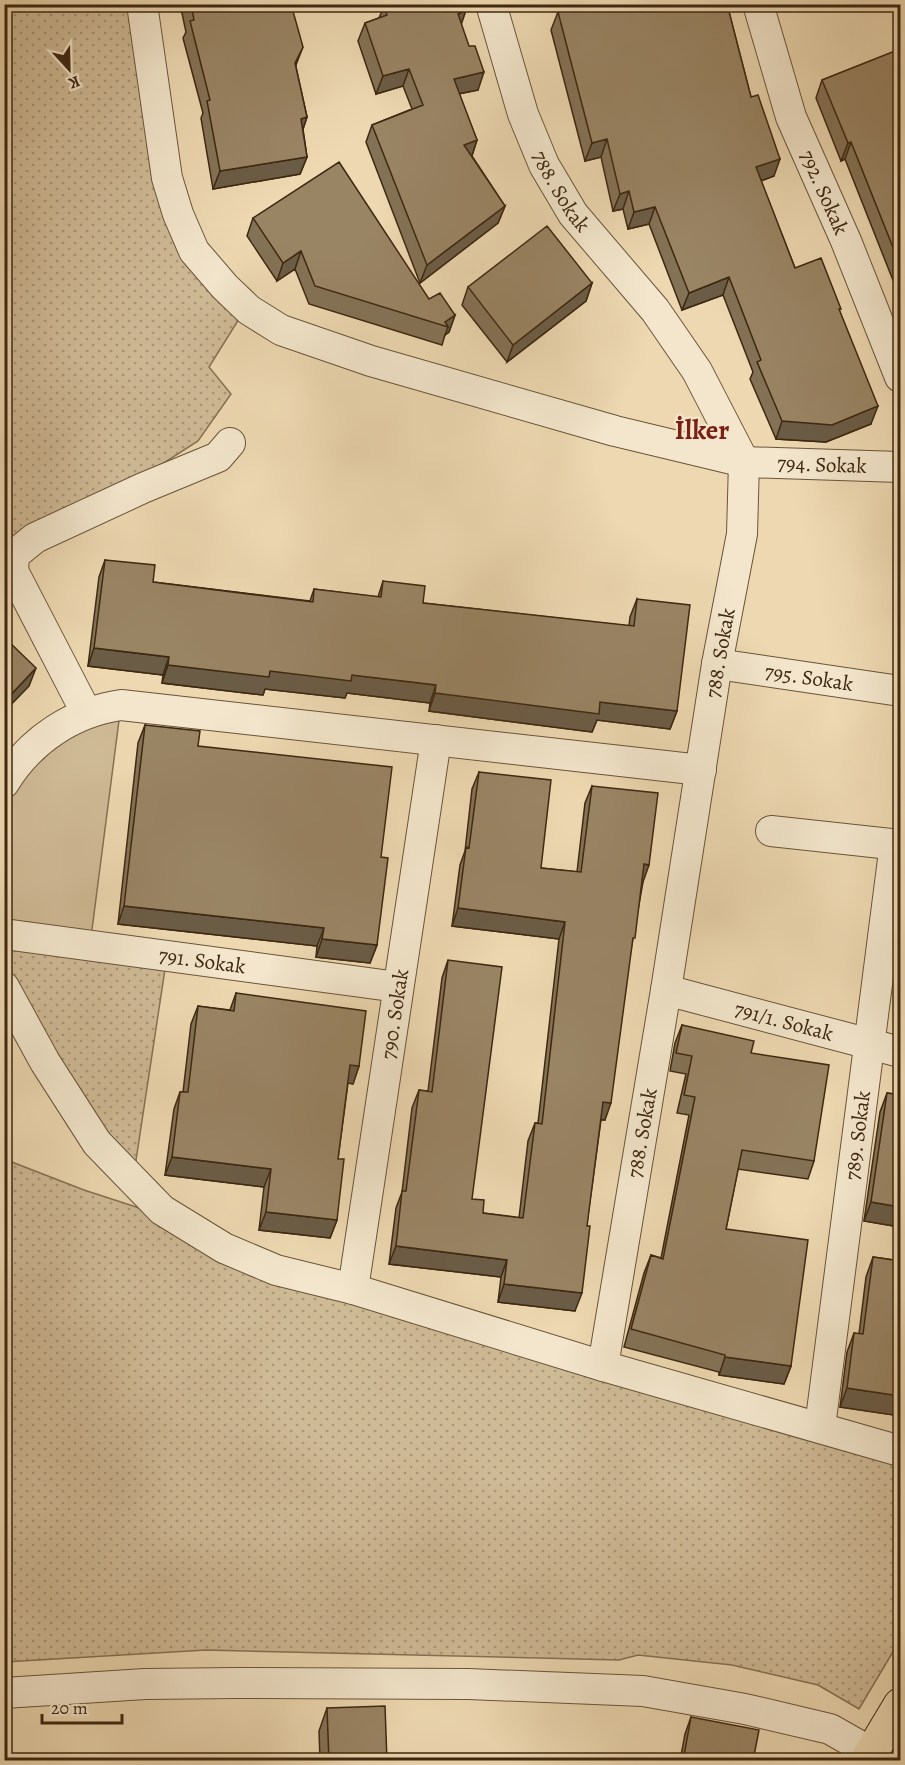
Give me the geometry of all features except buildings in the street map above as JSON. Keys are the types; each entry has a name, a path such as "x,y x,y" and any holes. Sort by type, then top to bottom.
{"main road":[{"path":"870,1757 900,1705"}],"street":[{"name":"794. Sokak","path":"142,4 167,178 178,214 194,251 225,287 249,310 281,330 371,361 615,431 744,462 900,467"},
{"name":"788. Sokak","path":"491,4 523,114 544,165 573,214 655,310 697,371 744,462 742,534 717,664 666,990 603,1366"},
{"name":"792. Sokak","path":"758,4 791,117 846,241 900,377"},
{"path":"86,712 13,571 14,555 45,533 218,457 230,443"},
{"name":"795. Sokak","path":"717,664 900,691"},
{"path":"4,783 34,747 59,726 86,712 121,705 701,770"},
{"name":"790. Sokak","path":"353,1289 436,740"},
{"path":"771,831 898,844"},
{"name":"789. Sokak","path":"820,1427 898,844"},
{"name":"791. Sokak","path":"4,934 398,987"},
{"path":"4,987 45,1062 97,1143 162,1210 224,1248 265,1265 353,1289 603,1366 900,1451"},
{"name":"791/1. Sokak","path":"666,990 900,1052"},
{"path":"4,1693 146,1684 237,1683 468,1684 643,1691 745,1709 830,1729 870,1757"}],"shaded area":[{"path":"5,5 134,5 159,180 239,319 209,367 231,394 198,441 156,468 5,543"},
{"path":"121,705 90,945 5,934 4,783 9,775"},
{"path":"5,934 167,956 133,1180 5,987"},
{"path":"4,1159 84,1190 173,1219 235,1258 900,1457 900,1640 859,1709 818,1685 732,1665 638,1655 619,1660 206,1650 5,1662"}],"district":[{"name":"İlker","path":"702,430"}]}
